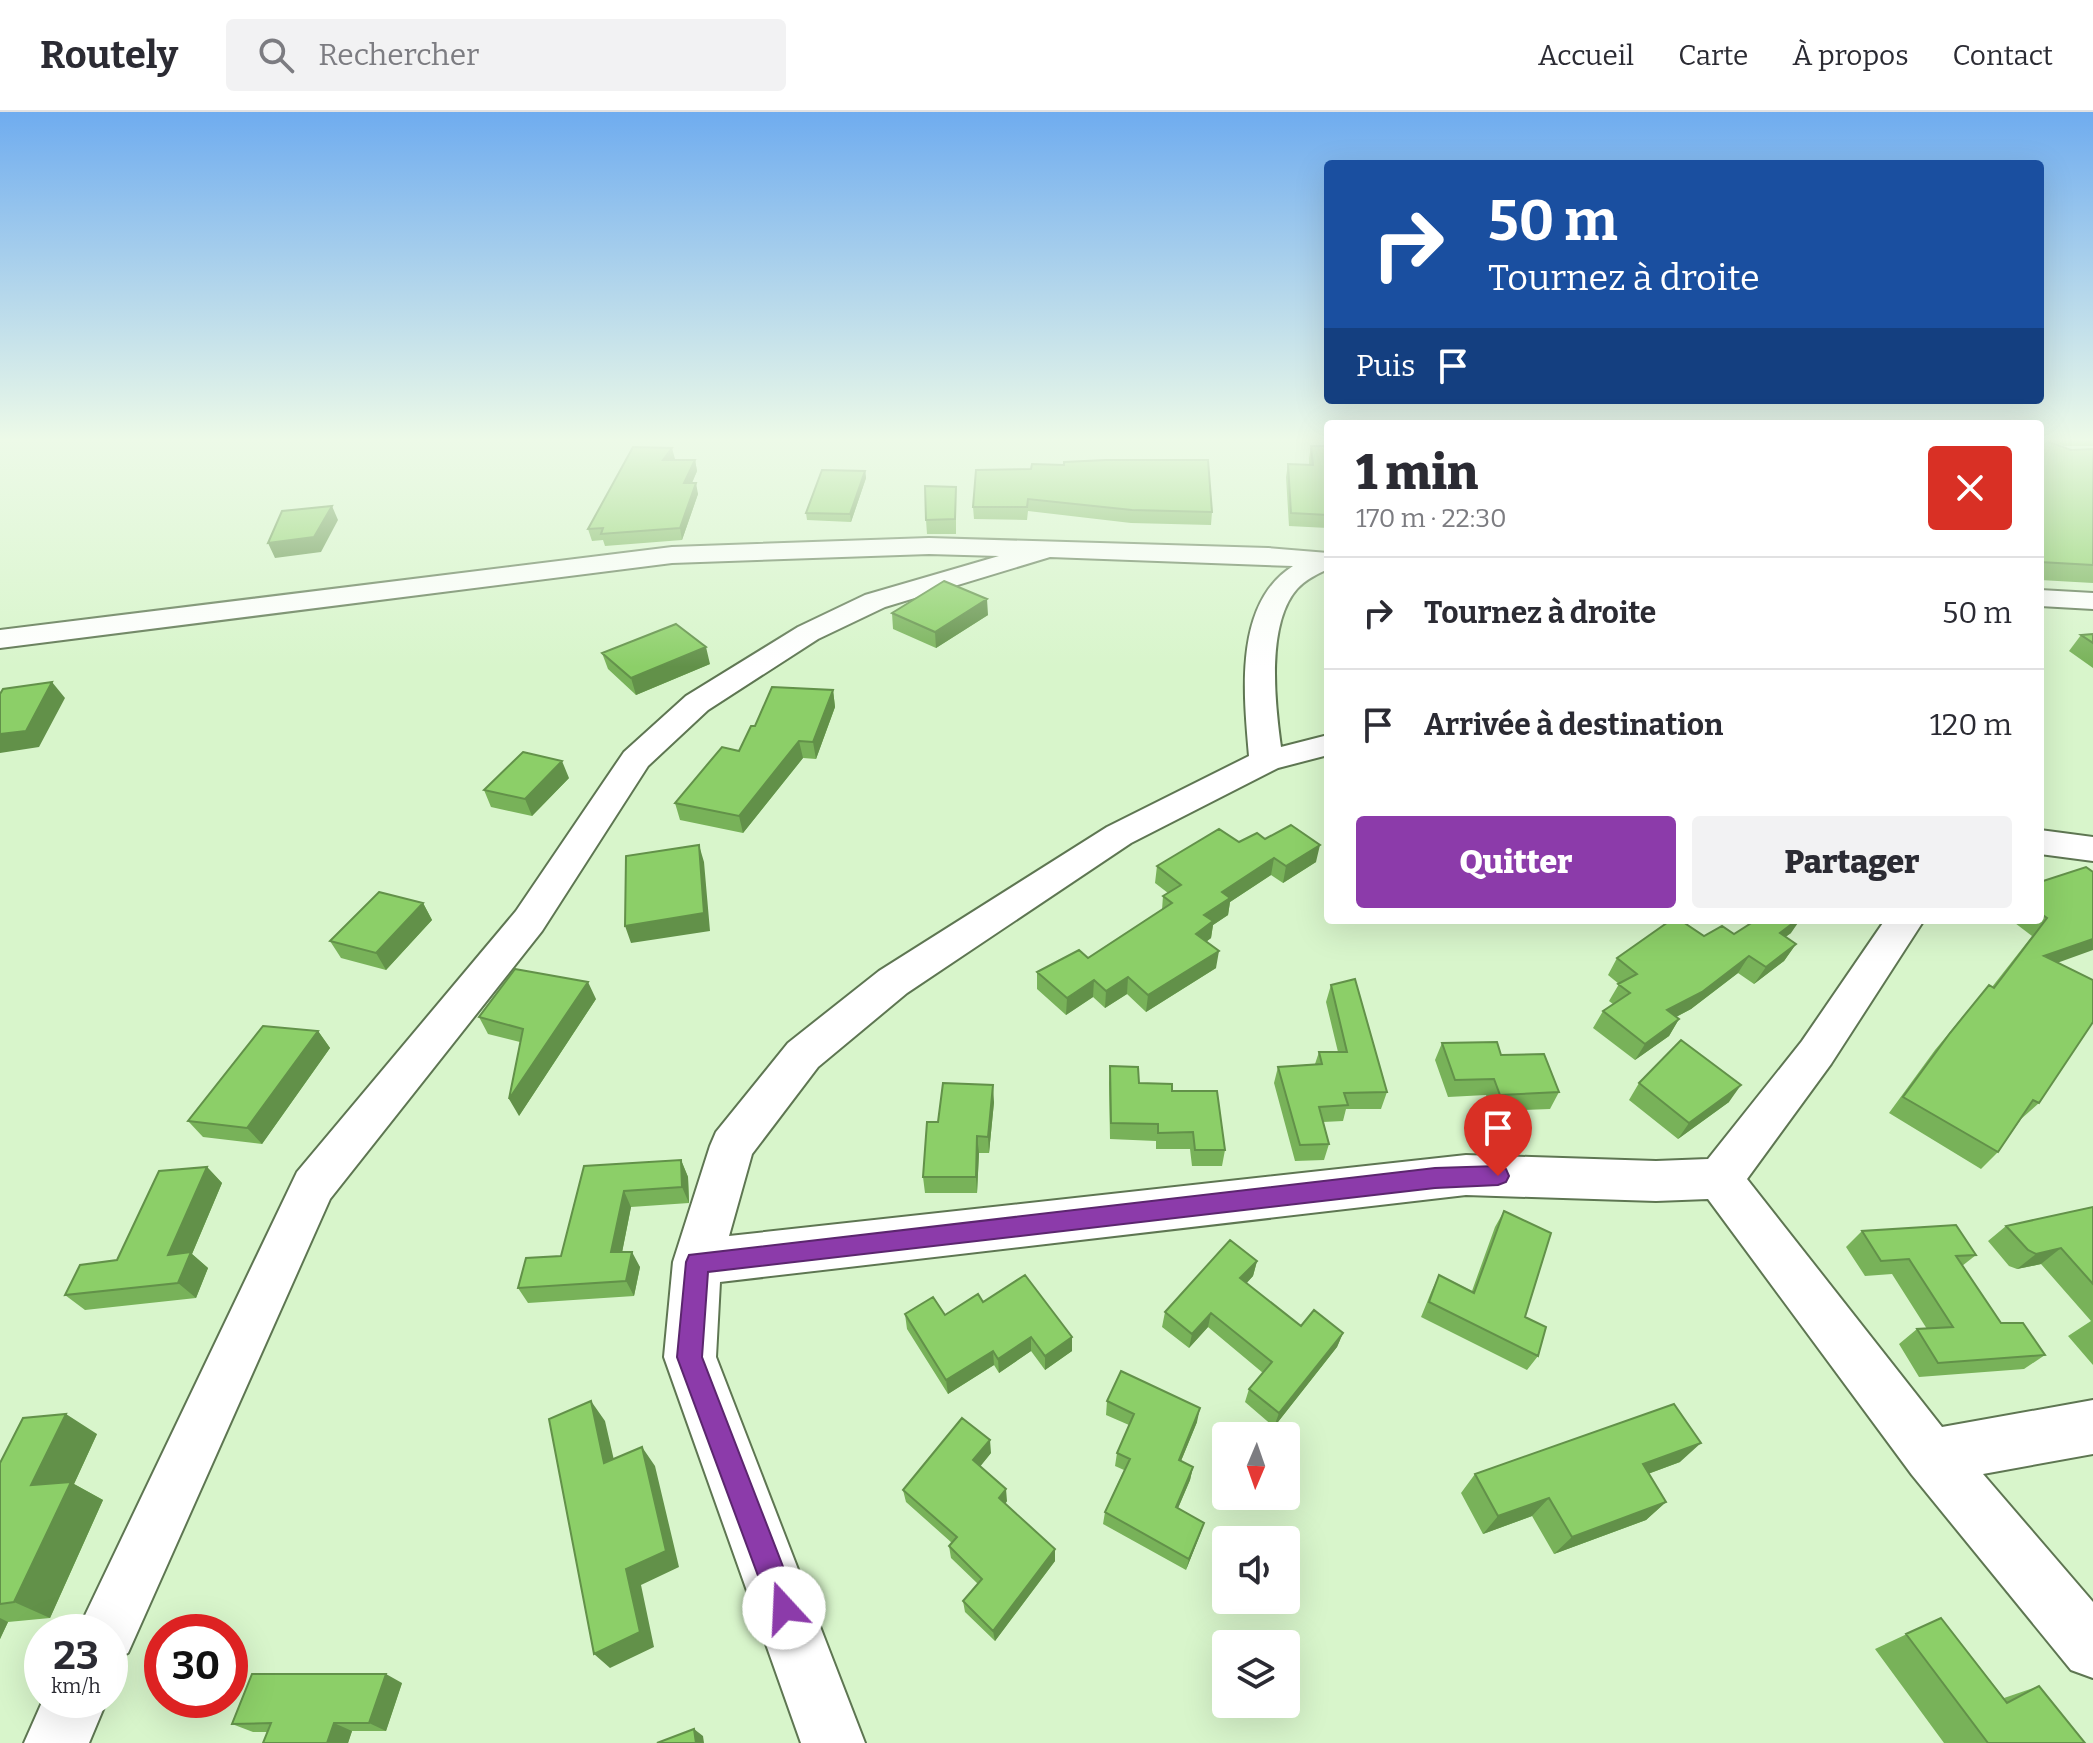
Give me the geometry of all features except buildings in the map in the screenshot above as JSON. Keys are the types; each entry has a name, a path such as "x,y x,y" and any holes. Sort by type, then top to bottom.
{"street":[{"path":"0,639 672,555 915,546 1252,555 1324,561"},
{"path":"115,1614 313,1186 529,921 636,759 697,703 808,633 875,601 1050,549"},
{"path":"1252,555 1273,580 1279,593"},
{"path":"1266,761 1260,670 1279,593 1301,573 1324,562"},
{"path":"2044,598 2092,602"},
{"path":"833,1743 690,1357 697,1262 732,1146 803,1055 893,982 1119,835 1266,761 1324,746"},
{"path":"2044,843 2093,849"},
{"path":"697,1262 1466,1175 1656,1181 1720,1179 1745,1150 1902,924"},
{"path":"1720,1179 1931,1456 2093,1648"},
{"path":"1931,1456 2093,1427"},
{"path":"56,1743 68,1718"}],"route":[{"path":"784,1608 690,1357 697,1262 1435,1178 1498,1176"}]}
